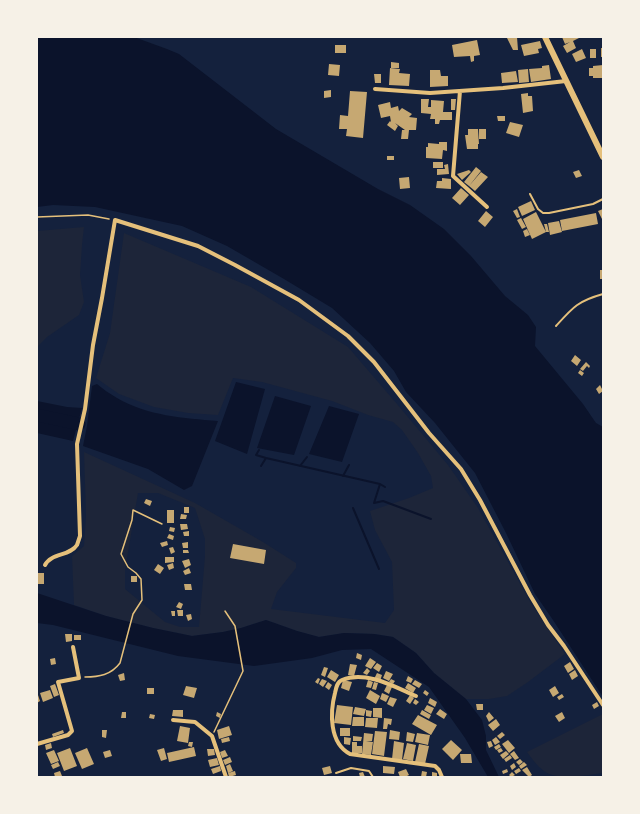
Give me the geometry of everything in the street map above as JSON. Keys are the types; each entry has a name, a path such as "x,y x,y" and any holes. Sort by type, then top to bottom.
{"main road":[{"path":"545,37 603,157"}],"street":[{"path":"375,89 427,93 566,81"},
{"path":"460,91 453,176 487,207"},
{"path":"45,565 47,561 52,558 74,549 80,536 77,444 85,409 93,345 115,220 198,246 299,300 348,336 374,362 429,433 461,469 480,500 530,595 548,625 564,646 603,705"},
{"path":"37,744 68,735 72,731 58,682 79,678 73,647"},
{"path":"416,696 367,677 347,678 340,680 337,685 332,705 331,720 334,731 344,751 350,754 435,766 442,777"},
{"path":"173,720 195,722 212,736 226,777"}],"lane":[{"path":"530,194 538,209 543,213 593,204 603,199"},
{"path":"556,326 573,307 588,298 603,294"},
{"path":"336,773 351,768 369,771 373,777"}],"path":[{"path":"37,217 88,215 115,220"},
{"path":"79,678 98,677 116,669 120,663 133,614 142,600 141,579 136,573 128,568 121,554 132,520 133,510 162,524"},
{"path":"212,736 243,671 235,626 226,611"}],"shaded area":[{"path":"37,37 134,37 179,54 276,129 378,189 410,205 444,229 471,256 505,296 528,315 536,327 535,346 583,404 596,423 603,427 603,697 535,594 475,473 435,423 406,392 394,371 370,343 332,308 227,246 182,226 95,207 53,205 37,207"},
{"path":"84,227 80,275 84,302 79,315 47,337 37,347 37,231"},
{"path":"124,233 251,287 348,347 448,465 478,508 532,605 565,654 507,696 489,699 466,699 434,673 416,653 393,637 374,634 344,633 319,637 266,620 223,632 192,636 106,616 74,605 72,556 84,546 86,516 84,452 195,503 263,542 296,563 296,568 277,592 271,609 385,623 394,610 392,562 375,530 370,511 433,488 431,476 418,453 402,430 393,422 368,415 332,401 262,382 233,378 218,415 188,413 154,407 119,394 96,378 110,333","holes":["138,493 158,493 195,508 205,539 199,627 180,627 165,622 125,589 125,570"]},
{"path":"236,382 265,389 247,454 215,441"},
{"path":"97,384 117,398 141,409 166,415 218,421 192,486 184,490 148,469 83,446 92,386"},
{"path":"275,396 311,406 294,455 257,448"},
{"path":"37,401 67,407 82,408 73,441 37,433"},
{"path":"329,406 359,414 342,462 309,454"},
{"path":"37,593 106,616 192,636 223,632 266,620 319,637 344,633 374,634 393,637 416,653 434,673 466,699 482,720 486,736 486,750 499,777 488,777 465,738 429,687 371,649 342,650 312,658 254,666 178,656 53,625 37,623"},
{"path":"603,714 603,773 581,776 556,776 539,767 527,752"}],"building":[{"path":"517,37 518,50 513,50 507,38"},
{"path":"562,37 581,37 573,41 576,48 567,53 563,46 570,42 565,44"},
{"path":"477,40 480,55 474,56 474,61 471,62 470,56 454,57 452,45"},
{"path":"540,41 542,48 538,49 539,53 524,56 521,45"},
{"path":"335,45 346,45 346,53 335,53"},
{"path":"601,48 603,48 603,57 601,57"},
{"path":"582,49 586,58 576,62 572,54"},
{"path":"590,49 596,49 596,58 590,58"},
{"path":"391,62 399,63 399,68 391,68"},
{"path":"329,64 340,65 339,76 328,75"},
{"path":"549,65 551,79 531,82 529,69 542,68 542,66"},
{"path":"603,65 603,78 593,78 593,76 589,76 589,68"},
{"path":"390,68 400,69 399,73 410,74 409,86 389,85"},
{"path":"528,69 529,82 519,83 518,70"},
{"path":"430,70 440,70 441,76 448,76 448,86 430,87"},
{"path":"516,71 518,82 502,83 501,73"},
{"path":"374,74 381,74 381,83 375,83"},
{"path":"331,90 331,97 324,98 324,91"},
{"path":"350,91 367,92 363,138 346,136 347,129 339,129 340,115 348,116"},
{"path":"528,93 528,96 532,96 533,111 523,113 521,94"},
{"path":"421,99 429,99 428,107 431,107 431,100 444,101 443,112 452,112 452,120 440,120 439,124 435,124 435,119 430,119 431,114 421,113"},
{"path":"451,99 456,99 455,110 451,110"},
{"path":"390,102 391,108 398,106 399,111 402,108 412,114 409,117 417,118 416,130 409,130 408,139 401,139 402,130 405,130 395,123 398,126 395,131 387,125 390,121 391,122 390,116 381,118 378,105"},
{"path":"497,116 505,116 505,121 498,121"},
{"path":"510,122 523,125 519,137 506,133"},
{"path":"468,129 478,129 478,149 467,149 465,135 468,135"},
{"path":"479,129 486,129 486,139 479,139"},
{"path":"439,142 447,142 447,151 443,150 442,159 426,158 426,147 428,147 428,143 439,144"},
{"path":"387,156 394,156 394,160 387,160"},
{"path":"433,162 443,162 443,168 433,168"},
{"path":"448,164 449,174 437,175 437,169 445,169 444,165"},
{"path":"476,167 481,171 469,186 464,182"},
{"path":"469,170 471,172 462,180 457,174"},
{"path":"579,170 582,176 576,178 573,172"},
{"path":"481,172 488,177 475,191 469,186"},
{"path":"409,177 410,188 400,189 399,178"},
{"path":"442,178 451,179 451,189 436,188 437,181 442,181"},
{"path":"461,188 469,195 460,205 452,198"},
{"path":"531,201 535,210 522,216 518,207"},
{"path":"517,209 520,217 517,218 513,211"},
{"path":"603,209 603,221 598,211"},
{"path":"486,211 493,217 485,227 478,221"},
{"path":"536,212 546,232 532,239 523,219"},
{"path":"596,213 598,224 562,231 560,220"},
{"path":"521,218 526,227 522,229 517,220"},
{"path":"559,221 562,232 550,235 548,223"},
{"path":"544,224 547,224 549,232 546,232"},
{"path":"527,229 530,235 525,237 523,231"},
{"path":"600,270 603,270 603,279 600,279"},
{"path":"575,355 581,360 577,366 571,361"},
{"path":"586,362 590,366 589,368 587,366 583,371 580,369"},
{"path":"580,370 584,373 582,376 578,373"},
{"path":"600,385 603,391 599,394 596,389"},
{"path":"146,499 152,501 150,506 144,503"},
{"path":"184,507 189,507 189,513 184,513"},
{"path":"167,510 174,510 174,523 167,523"},
{"path":"181,514 187,515 186,519 180,519"},
{"path":"180,524 187,524 188,529 181,530"},
{"path":"170,527 175,528 174,532 169,531"},
{"path":"189,531 189,536 184,536 183,532"},
{"path":"169,534 174,536 173,540 167,538"},
{"path":"167,541 168,545 162,547 160,543"},
{"path":"188,542 188,548 183,548 182,543"},
{"path":"233,544 266,550 264,564 230,558"},
{"path":"173,547 175,552 171,554 169,548"},
{"path":"183,550 188,550 189,553 183,553"},
{"path":"165,557 174,557 174,562 165,563"},
{"path":"189,559 191,565 185,568 182,561"},
{"path":"173,563 174,568 169,570 167,565"},
{"path":"158,564 164,568 160,574 154,570"},
{"path":"189,568 191,573 185,575 183,571"},
{"path":"37,573 44,573 44,584 37,584"},
{"path":"131,576 137,576 137,582 131,582"},
{"path":"184,584 191,584 192,590 185,590"},
{"path":"179,602 183,604 181,609 176,607"},
{"path":"177,610 183,610 183,616 178,616"},
{"path":"171,611 175,611 175,616 172,616"},
{"path":"191,614 192,619 188,621 186,615"},
{"path":"65,634 72,634 72,641 66,642"},
{"path":"74,635 81,635 81,640 74,640"},
{"path":"357,653 362,655 361,660 356,658"},
{"path":"55,658 56,664 51,665 50,659"},
{"path":"370,658 376,662 371,669 365,666"},
{"path":"570,662 574,669 568,673 564,666"},
{"path":"377,663 382,666 379,672 373,668"},
{"path":"350,664 357,665 354,676 348,675"},
{"path":"324,667 328,668 325,677 321,675"},
{"path":"367,668 370,671 367,675 363,673"},
{"path":"331,670 339,675 335,682 327,677"},
{"path":"575,670 578,676 572,680 569,674"},
{"path":"386,671 393,674 389,681 383,678"},
{"path":"124,673 125,680 120,681 118,675"},
{"path":"377,673 382,675 380,681 374,679"},
{"path":"408,676 413,679 411,683 406,681"},
{"path":"318,678 320,679 318,684 315,682"},
{"path":"322,679 327,681 323,687 319,684"},
{"path":"391,679 395,681 393,684 389,682"},
{"path":"343,680 352,682 349,691 341,688"},
{"path":"368,680 373,682 371,688 366,687"},
{"path":"415,680 422,684 419,688 412,684"},
{"path":"328,682 332,685 329,690 325,687"},
{"path":"374,682 378,683 376,690 372,689"},
{"path":"408,683 416,688 413,693 405,688"},
{"path":"55,684 59,695 54,697 50,686"},
{"path":"387,685 392,687 389,694 384,691"},
{"path":"186,686 197,688 194,698 183,695"},
{"path":"555,686 559,693 553,697 549,690"},
{"path":"147,688 154,688 154,694 147,694"},
{"path":"50,690 53,698 43,702 40,693"},
{"path":"370,690 380,696 376,704 366,698"},
{"path":"425,690 429,693 427,696 423,693"},
{"path":"37,692 40,701 37,703"},
{"path":"382,693 389,696 386,702 380,699"},
{"path":"562,694 564,697 559,700 557,697"},
{"path":"410,695 414,698 410,704 406,701"},
{"path":"390,697 397,699 393,707 387,704"},
{"path":"430,698 437,702 435,707 428,703"},
{"path":"415,699 419,702 416,705 413,703"},
{"path":"597,702 599,706 594,709 592,705"},
{"path":"476,704 483,704 483,710 477,710"},
{"path":"337,705 353,707 351,725 334,723"},
{"path":"427,705 434,708 431,714 424,710"},
{"path":"355,707 366,709 364,716 353,714"},
{"path":"373,708 382,708 382,718 373,717"},
{"path":"440,709 447,714 444,719 436,714"},
{"path":"173,710 183,710 183,717 172,716"},
{"path":"366,710 372,711 371,717 366,716"},
{"path":"422,710 431,715 429,719 420,714"},
{"path":"122,712 126,712 126,718 121,718"},
{"path":"217,712 221,714 220,718 216,716"},
{"path":"489,712 494,718 489,722 486,716"},
{"path":"562,712 565,718 559,722 555,716"},
{"path":"150,714 155,715 154,719 149,718"},
{"path":"418,715 437,725 431,735 412,724"},
{"path":"353,717 364,717 364,726 352,726"},
{"path":"366,718 378,718 377,728 365,727"},
{"path":"384,718 392,719 391,725 388,724 387,729 383,729"},
{"path":"496,719 500,725 493,731 488,725"},
{"path":"180,726 190,728 188,743 177,741"},
{"path":"229,726 232,735 219,739 217,730"},
{"path":"340,728 350,728 350,736 340,736"},
{"path":"63,730 64,733 53,737 52,734"},
{"path":"102,730 107,730 106,738 102,737"},
{"path":"390,730 400,732 399,740 389,739"},
{"path":"375,731 387,732 384,756 372,754"},
{"path":"407,732 415,734 413,742 406,741"},
{"path":"502,732 505,735 500,739 497,736"},
{"path":"364,733 373,734 372,741 366,741 373,742 371,755 362,754"},
{"path":"417,733 430,735 428,745 415,742"},
{"path":"353,736 362,737 361,741 353,741"},
{"path":"229,737 230,741 222,743 221,739"},
{"path":"344,737 351,738 350,745 344,744"},
{"path":"496,737 500,742 495,745 492,740"},
{"path":"451,740 462,750 453,760 442,749"},
{"path":"508,740 515,748 509,753 502,744"},
{"path":"394,741 404,743 402,760 392,759"},
{"path":"491,741 493,746 489,748 487,742"},
{"path":"189,742 193,742 192,747 188,746"},
{"path":"352,742 357,742 357,746 362,746 362,753 352,753"},
{"path":"51,743 52,748 46,750 45,745"},
{"path":"407,743 416,745 413,761 403,759"},
{"path":"419,744 429,746 425,764 415,762"},
{"path":"499,744 501,747 496,750 494,747"},
{"path":"194,747 196,756 169,762 167,753"},
{"path":"70,748 77,766 64,771 57,753"},
{"path":"87,748 94,764 82,769 75,753"},
{"path":"164,748 167,759 161,761 157,750"},
{"path":"501,748 503,751 499,753 497,750"},
{"path":"207,749 214,749 215,755 208,756"},
{"path":"54,750 59,761 51,764 46,753"},
{"path":"110,750 112,756 105,758 103,752"},
{"path":"225,750 228,756 222,758 220,752"},
{"path":"506,751 509,754 503,759 500,755"},
{"path":"514,751 519,758 515,760 510,754"},
{"path":"460,754 471,754 472,763 461,763"},
{"path":"510,755 512,758 506,762 504,759"},
{"path":"230,757 232,762 225,765 223,760"},
{"path":"217,758 219,765 210,767 208,760"},
{"path":"520,759 523,762 519,765 516,762"},
{"path":"58,762 60,766 53,769 51,765"},
{"path":"524,762 527,765 521,769 519,766"},
{"path":"514,763 516,767 512,770 510,766"},
{"path":"230,764 233,771 228,773 226,766"},
{"path":"220,766 221,771 213,774 211,769"},
{"path":"330,766 332,773 324,775 322,768"},
{"path":"383,766 395,767 394,774 383,773"},
{"path":"527,767 532,775 529,777 522,770"},
{"path":"519,768 521,771 516,774 514,771"},
{"path":"406,769 409,775 407,776 408,777 400,777 398,772"},
{"path":"507,769 508,772 503,774 502,771"},
{"path":"60,771 62,776 55,777 54,773"},
{"path":"235,771 236,775 229,777 228,773"},
{"path":"422,771 427,772 426,777 421,777"},
{"path":"363,772 365,777 360,777 359,773"},
{"path":"432,772 437,773 437,777 432,777"},
{"path":"512,772 515,775 511,777 509,775"}],"waterway":[{"path":"37,415 79,424"},
{"path":"259,450 256,455 266,458"},
{"path":"300,466 307,457"},
{"path":"261,466 266,458 380,484 374,503 383,501 431,519"},
{"path":"343,476 349,465"},
{"path":"380,484 385,487"},
{"path":"353,508 379,569"}]}
